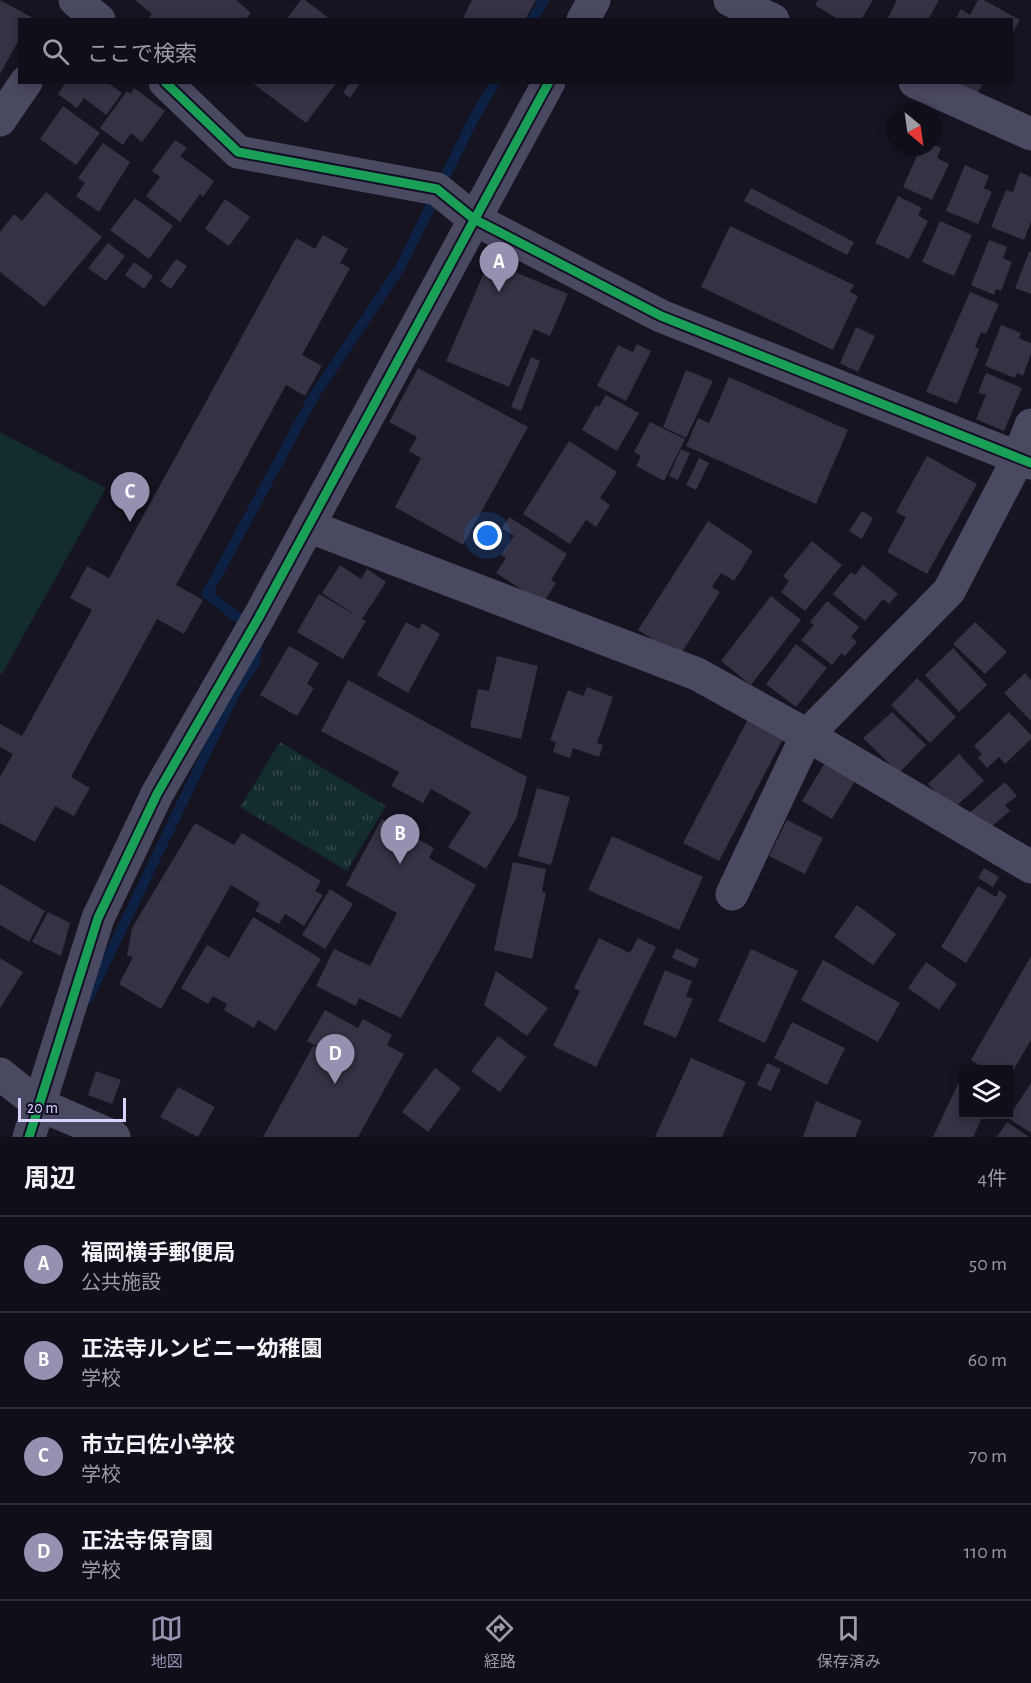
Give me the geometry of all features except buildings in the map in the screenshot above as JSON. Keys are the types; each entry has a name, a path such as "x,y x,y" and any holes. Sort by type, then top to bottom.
{"street":[{"path":"584,18 594,0"},
{"path":"730,0 769,18"},
{"path":"0,120 25,84"},
{"path":"167,84 238,152 437,189 474,219 662,316 1024,461"},
{"path":"29,1137 50,1110 98,918 157,794 259,616 548,84"},
{"path":"919,84 1031,134"},
{"path":"732,894 807,735 949,591 1024,461 1031,425"},
{"path":"308,526 697,674 807,735 1031,867"},
{"path":"0,1074 50,1110 114,1137"}],"green space":[{"path":"0,432 106,488 2,674 0,673"},
{"path":"280,742 386,806 347,871 240,807"}],"waterway":[{"path":"533,18 544,0"},
{"path":"249,626 207,594 314,396 401,266 473,120 494,84"},
{"path":"88,999 234,695 255,663 258,643"}],"cycle path":[{"path":"167,84 238,152 437,189 474,219 661,316 1031,463"},
{"path":"29,1137 98,918 157,794 259,617 548,84"}],"place":[{"name":"福岡横手郵便局","path":"499,292"},
{"name":"市立曰佐小学校","path":"130,522"},
{"name":"正法寺ルンビニー幼稚園","path":"400,864"},
{"name":"正法寺保育園","path":"335,1084"}]}
